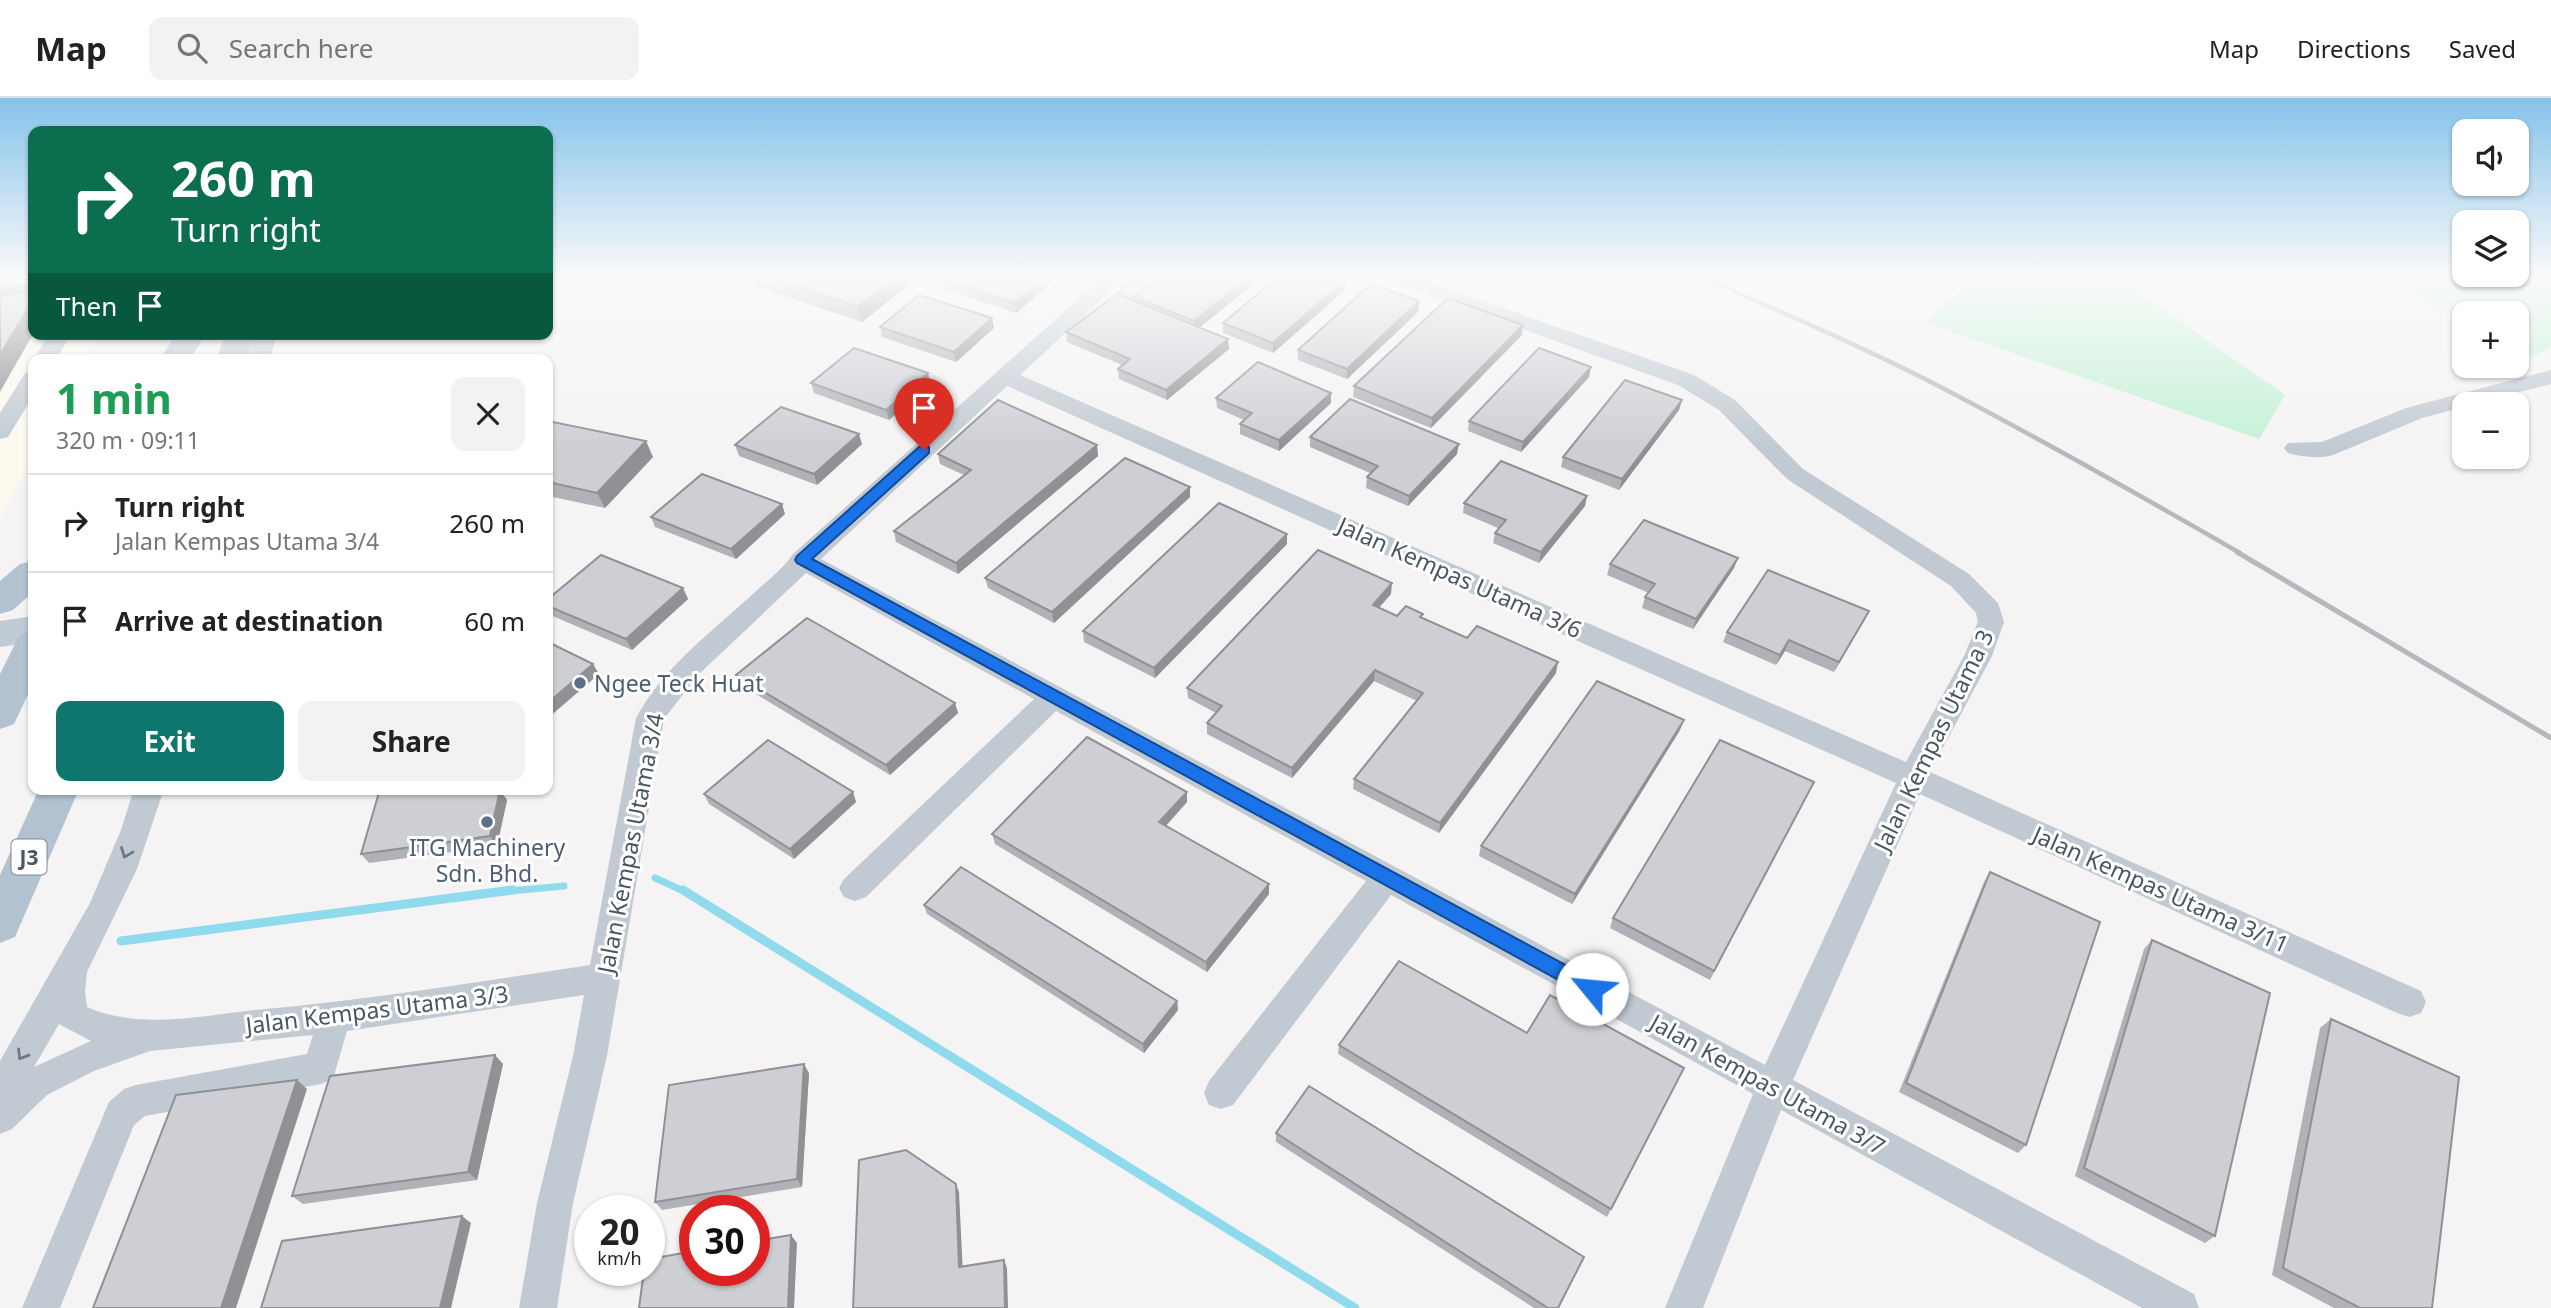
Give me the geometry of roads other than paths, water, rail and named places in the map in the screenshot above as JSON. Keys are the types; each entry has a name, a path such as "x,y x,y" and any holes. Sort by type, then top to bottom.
{"main road":[{"path":"0,601 28,577"},
{"path":"0,634 28,630"},
{"path":"0,714 22,662"},
{"path":"0,862 29,795"},
{"name":"J3","path":"0,924 56,795"}],"street":[{"name":"Jalan Kempas Utama 3/4","path":"538,1308 555,1203 578,1116 650,718 669,686 802,560 1053,334"},
{"name":"Jalan Kempas Utama 3","path":"1557,334 1686,380 1727,405 1796,474 1961,580 1989,610 1991,622 1978,656 1913,777 1787,1053 1684,1308"},
{"name":"Jalan Kempas Utama 3/6","path":"1006,377 1409,552 1430,564 1913,777"},
{"path":"2296,449 2325,450 2414,413 2551,377"},
{"path":"0,432 28,386"},
{"name":"Jalan Kempas Utama 3/7","path":"802,560 2180,1308"},
{"path":"855,888 1054,696"},
{"name":"Jalan Kempas Utama 3/11","path":"1913,777 2409,1002"},
{"path":"0,1093 74,969 113,887 147,795"},
{"path":"1221,1093 1387,877"},
{"name":"Jalan Kempas Utama 3/3","path":"74,969 68,992 72,1016 107,1032 150,1036 334,1018 603,978"},
{"path":"41,1308 121,1114 136,1101 321,1068 334,1018"},
{"name":"Jalan Kempas Utama 3/3","path":"0,1117 35,1084 84,1059 150,1036"}],"waterway":[{"path":"655,878 686,892"},
{"path":"499,892 564,886"},
{"path":"121,941 513,890"},
{"path":"683,890 1355,1308"}],"railway":[{"path":"1832,334 2005,421 2240,553"},
{"path":"2237,552 2551,738"}],"place":[{"name":"Ngee Teck Huat","path":"580,683"},
{"name":"ITG Machinery Sdn. Bhd.","path":"487,822"}]}
